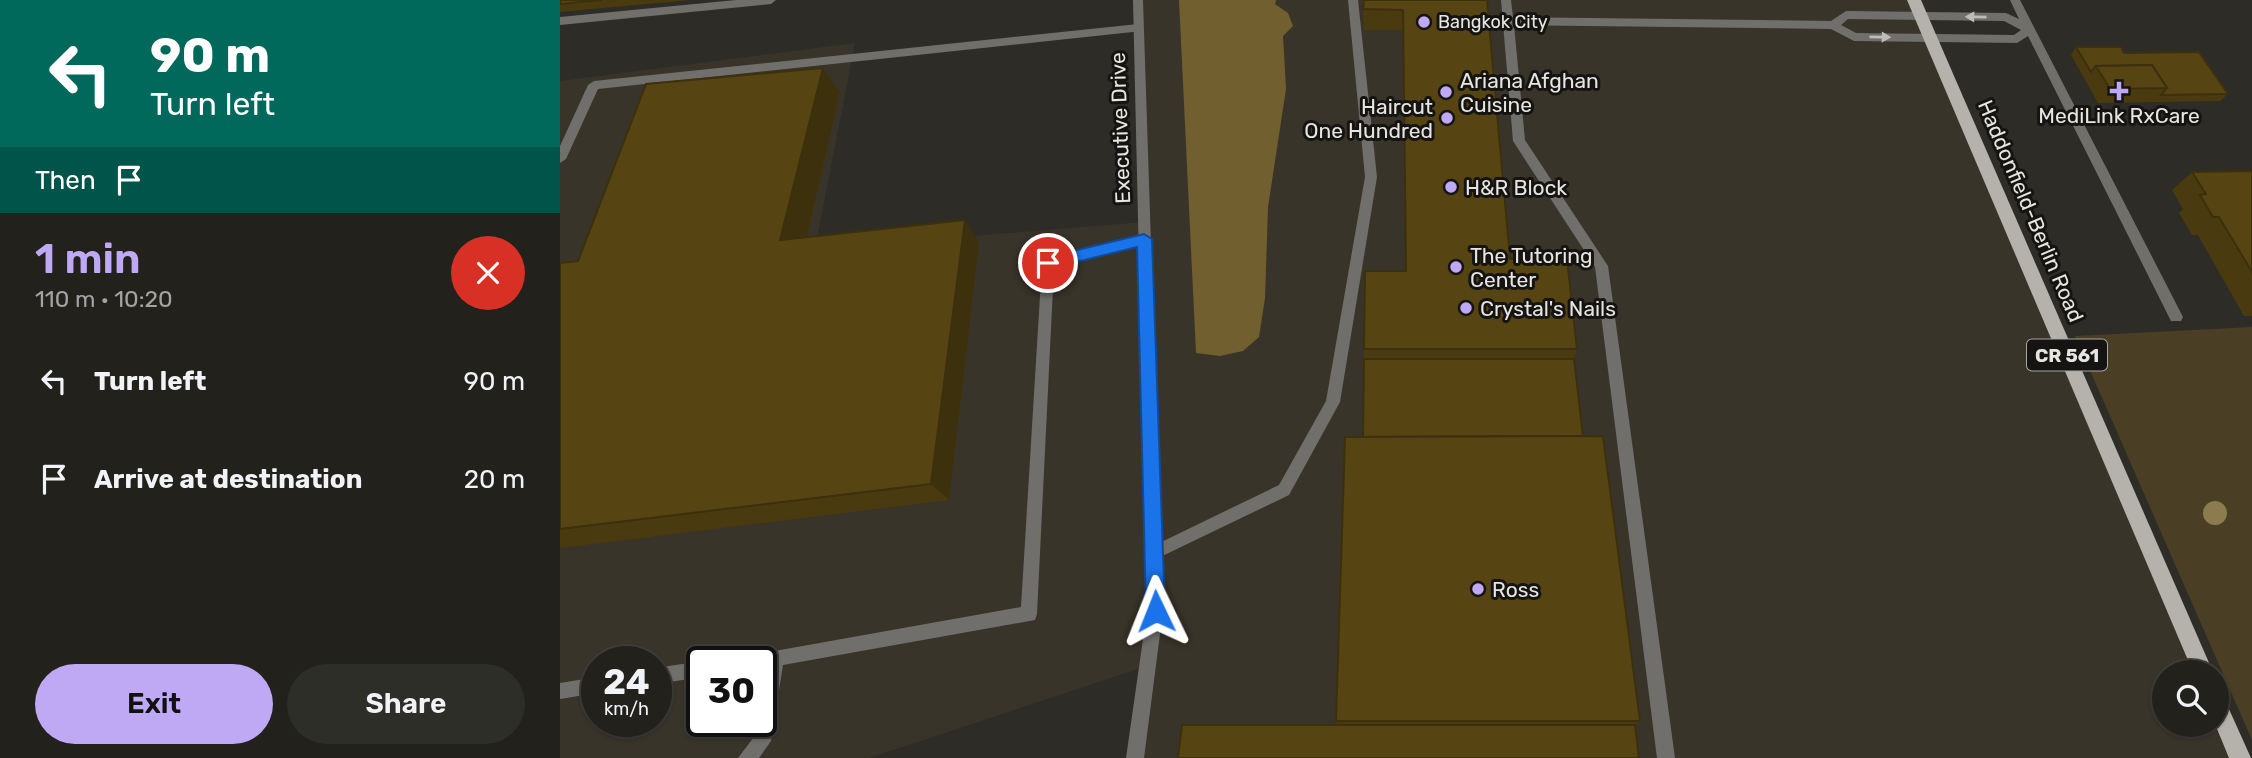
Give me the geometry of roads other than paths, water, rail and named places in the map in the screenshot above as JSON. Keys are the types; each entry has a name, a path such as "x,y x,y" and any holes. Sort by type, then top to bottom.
{"main road":[{"name":"Haddonfield-Berlin Road","path":"1914,0 2198,660"},
{"path":"2229,733 2240,758"}],"street":[{"path":"560,21 771,0"},
{"name":"Executive Drive","path":"1135,758 1156,611 1138,0"},
{"path":"1154,553 1284,490 1332,402 1371,177 1353,0"},
{"path":"1506,0 1519,141 1601,266 1666,758"},
{"path":"2014,0 2176,317"},
{"path":"1833,25 1846,15 2006,17 2029,29"},
{"path":"1508,21 1833,25 1854,37 2017,39 2029,29"},
{"path":"560,159 594,85 1138,28"},
{"path":"777,658 1029,614 1048,263 1144,239"},
{"path":"560,691 581,688"},
{"path":"747,758 763,737"}],"place":[{"name":"Bangkok City","path":"1424,22"},
{"name":"MediLink RxCare","path":"2119,91"},
{"name":"Ariana Afghan Cuisine","path":"1446,92"},
{"name":"Haircut One Hundred","path":"1447,118"},
{"name":"H&R Block","path":"1451,187"},
{"name":"The Tutoring Center","path":"1456,267"},
{"name":"Crystal's Nails","path":"1466,308"},
{"name":"Ross","path":"1478,589"}]}
